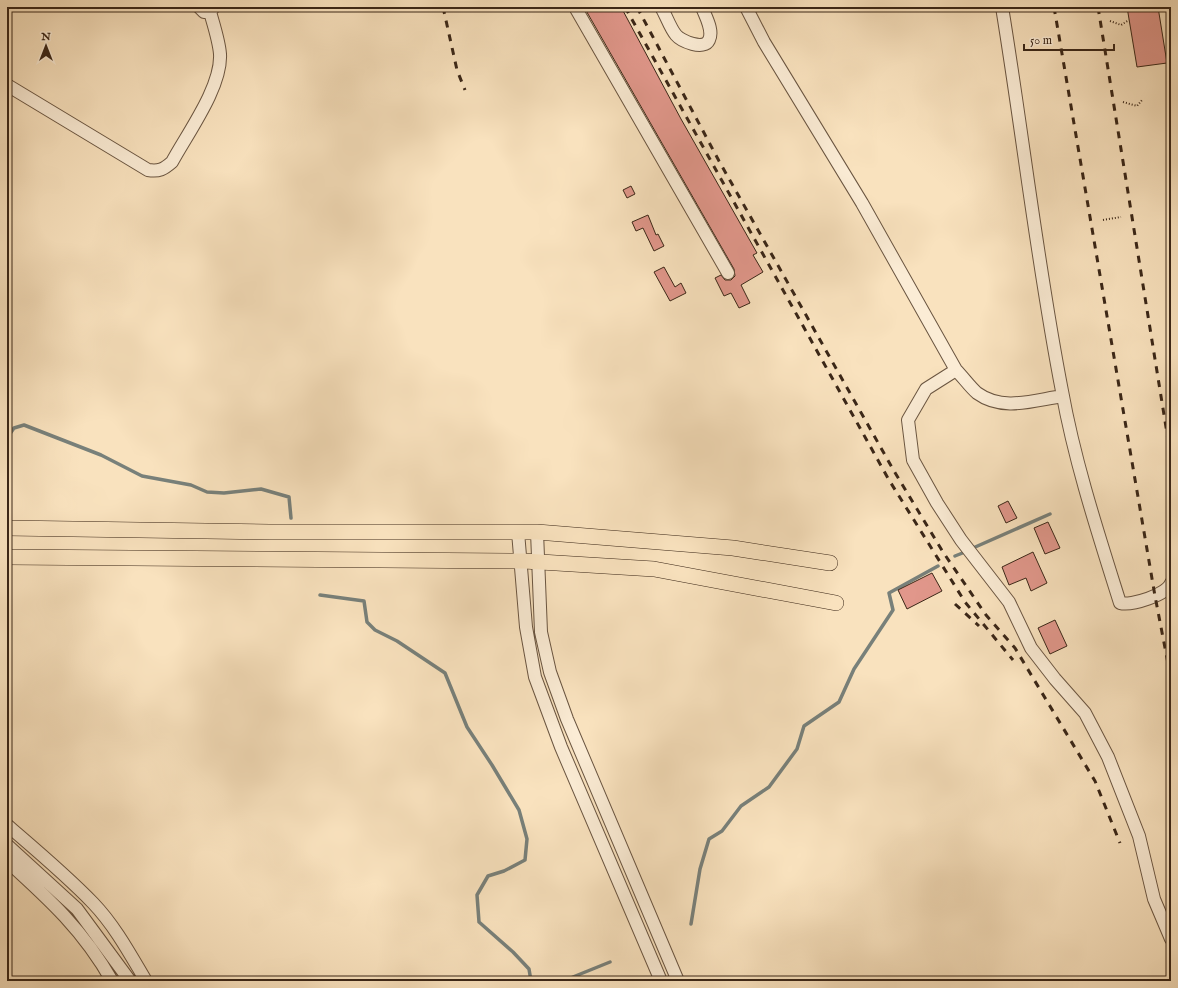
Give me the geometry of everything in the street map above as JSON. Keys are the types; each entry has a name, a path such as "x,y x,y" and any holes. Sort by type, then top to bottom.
{"main road":[{"path":"7,528 270,532 537,532 733,548 830,562"},
{"path":"7,557 521,561 654,569 836,603"}],"street":[{"path":"7,85 148,170 155,171 164,169 172,162 210,94 216,80 220,54 212,10 204,12 199,7"},
{"path":"575,7 728,273"},
{"path":"661,7 676,35 692,44 699,45 707,43 710,39 710,28 702,7"},
{"path":"746,7 764,42 862,203 956,370 977,393 994,402 1005,405 1063,396"},
{"path":"1002,7 1038,253 1063,396 1086,495 1120,603 1126,605 1162,593 1170,587 1171,583"},
{"path":"956,370 926,389 908,420 913,460 937,503 961,540 1009,602 1031,648 1055,679 1085,713 1108,756 1139,836 1154,899 1171,939"},
{"path":"518,532 526,627 535,677 561,747 661,981"},
{"path":"537,532 541,632 550,672 567,719 678,981"},
{"path":"7,824 63,873 94,904 123,941 146,981"},
{"path":"7,845 77,909 130,981"},
{"path":"7,861 40,890 77,928 112,981"}],"path":[{"path":"1069,7 1075,11 1088,7"},
{"path":"1110,21 1121,24 1129,20"},
{"path":"1123,102 1137,106 1142,100"},
{"path":"1103,220 1121,217"}],"building":[{"path":"584,7 621,7 681,119 757,253 753,255 763,272 741,285 750,303 739,308 731,293 724,296 715,278 721,275 725,280 731,280 735,276 734,269"},
{"path":"1127,7 1158,7 1167,63 1137,67"},
{"path":"631,186 635,194 627,198 623,190"},
{"path":"648,215 656,235 658,234 664,246 654,251 643,228 636,231 632,222"},
{"path":"664,267 675,287 681,283 686,293 670,301 654,272"},
{"path":"1008,501 1017,518 1006,523 998,506"},
{"path":"1048,522 1060,548 1045,554 1034,528"},
{"path":"1033,552 1047,583 1031,591 1026,578 1009,585 1002,567"},
{"path":"932,573 942,591 907,609 898,590"},
{"path":"1055,620 1067,646 1050,654 1038,628"}],"waterway":[{"path":"7,438 14,428 24,425 101,455 142,476 191,485 207,492 224,493 261,489 289,497 291,518"},
{"path":"973,548 1050,514"},
{"path":"955,556 965,552"},
{"path":"691,924 700,869 709,839 722,831 741,806 769,787 797,749 804,726 839,702 854,669 893,610 889,593 938,566"},
{"path":"320,595 364,601 367,622 375,630 397,641 445,673 467,727 519,810 527,839 525,860 504,871 488,876 477,895 479,922 513,952 529,969 531,981"},
{"path":"563,981 610,962"}],"railway":[{"path":"443,7 457,70 465,90"},
{"path":"625,7 889,480 965,602 1013,660"},
{"path":"637,7 719,161 894,471 943,552 986,615 1015,648 1095,781 1120,843"},
{"path":"1054,7 1155,596 1171,679"},
{"path":"1098,7 1171,458"},
{"path":"955,604 979,626"}]}
